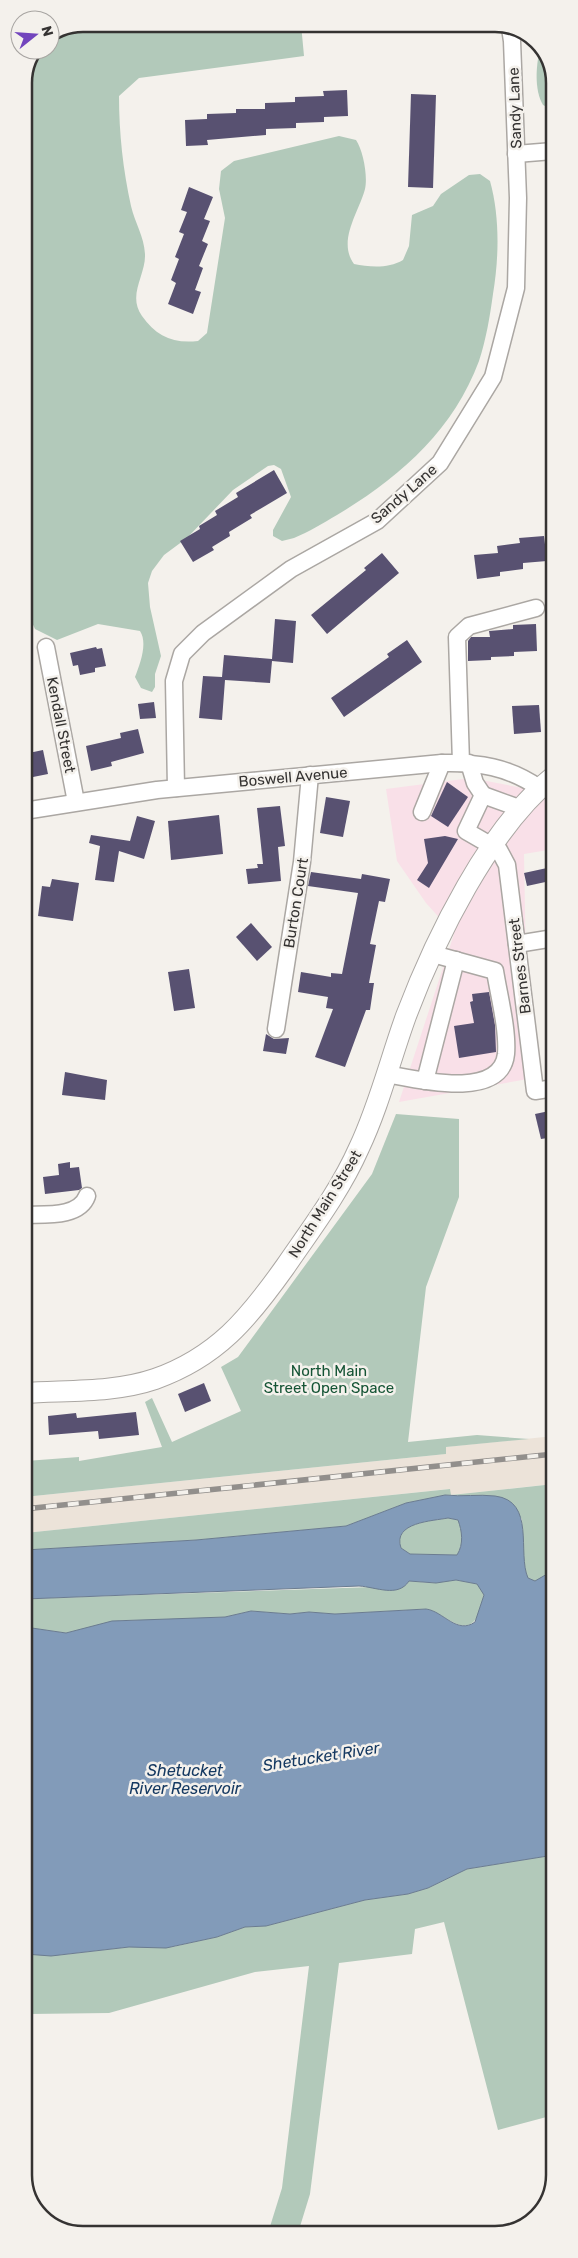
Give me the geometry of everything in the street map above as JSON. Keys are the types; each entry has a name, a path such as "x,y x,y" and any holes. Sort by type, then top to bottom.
{"main road":[{"name":"North Main Street","path":"32,1393 122,1386 143,1382 189,1364 227,1338 263,1298 345,1177 367,1131 406,1017 433,954 454,912 493,846 519,808 546,782"}],"street":[{"name":"Sandy Lane","path":"176,788 174,681 182,654 203,633 291,569 377,521 440,463 493,377 516,288 518,198 511,35"},
{"path":"516,154 546,152"},
{"path":"519,808 483,795 465,763 457,637 469,626 536,608"},
{"name":"Kendall Street","path":"46,647 76,802"},
{"path":"422,812 442,763"},
{"name":"Boswell Avenue","path":"32,810 176,788 442,763 465,763 511,771 546,782"},
{"name":"Burton Court","path":"276,1030 302,862 310,775"},
{"path":"483,795 466,831 493,846"},
{"name":"Barnes Street","path":"493,846 499,850 507,865 535,1091 546,1089"},
{"path":"517,944 546,939"},
{"path":"387,1074 445,1084 486,1080 502,1065 506,1055 506,1041 496,971 433,954"},
{"path":"426,1081 456,960"},
{"path":"32,1214 71,1211 83,1206 87,1196"}],"shaded area":[{"path":"471,778 546,792 546,850 524,854 528,1079 399,1102 454,934 426,903 397,861 386,789"},
{"path":"546,1437 546,1485 450,1495 449,1489 32,1532 32,1496 446,1454 445,1447"}],"green space":[{"path":"74,33 302,33 304,56 139,78 119,96 121,138 126,179 131,206 143,241 145,254 145,262 136,300 138,308 147,323 159,333 173,340 198,341 207,333 225,218 219,189 221,171 234,161 339,136 356,140 363,156 366,184 348,236 349,255 354,264 385,266 403,260 409,246 412,215 433,206 441,194 469,175 480,174 490,181 496,209 498,238 488,328 479,361 455,409 422,450 382,485 337,515 294,538 282,541 273,536 273,530 291,497 281,469 274,465 268,466 233,490 187,538 164,555 152,571 148,583 150,607 161,656 155,674 155,687 152,692 141,688 135,677 143,647 140,631 98,624 57,640 35,629 32,622 32,84 38,60 60,60 60,38"},
{"path":"539,58 545,74 546,106 543,105 538,92"},
{"name":"North Main Street Open Space","path":"396,1114 459,1119 459,1197 426,1287 408,1442 477,1435 529,1439 446,1447 446,1454 32,1496 32,1461 79,1457 79,1461 162,1447 145,1402 152,1398 172,1442 241,1411 221,1367 238,1357 372,1174"},
{"path":"546,1485 546,1575 535,1582 528,1578 523,1567 522,1519 495,1496 445,1495 406,1503 346,1526 196,1540 32,1550 32,1532 450,1489 451,1495"},
{"path":"448,1518 458,1520 461,1529 462,1542 457,1555 410,1554 401,1548 400,1539 402,1533 408,1528 424,1522"},
{"path":"456,1580 477,1584 484,1593 479,1613 474,1621 468,1625 462,1625 426,1609 335,1614 309,1612 290,1614 251,1611 225,1617 168,1621 123,1620 66,1633 32,1628 32,1599 372,1587 406,1585 409,1581 432,1583"},
{"path":"546,1856 546,2117 498,2130 444,1922 415,1929 412,1954 339,1963 310,2194 300,2226 270,2225 282,2188 309,1966 255,1972 109,2013 32,2014 32,1954 61,1955 129,1947 172,1947 217,1937 245,1927 266,1926 365,1900 408,1894 428,1888 467,1869"}],"water":[{"name":"Shetucket River Reservoir","path":"445,1495 495,1496 508,1500 516,1507 521,1518 525,1568 528,1578 535,1581 546,1575 546,1856 467,1869 428,1888 408,1894 365,1900 266,1926 245,1927 217,1937 166,1948 129,1947 51,1956 32,1955 32,1628 66,1633 112,1621 225,1617 251,1611 290,1614 309,1612 335,1614 426,1609 462,1626 475,1622 484,1595 477,1584 456,1580 436,1583 409,1581 399,1589 393,1590 359,1586 32,1599 32,1550 196,1540 346,1526 406,1503","holes":["448,1518 458,1520 461,1529 461,1546 457,1555 410,1554 401,1548 400,1539 402,1533 416,1524"]}],"building":[{"path":"347,90 348,116 324,117 324,122 296,123 296,128 266,129 266,135 207,140 208,145 186,146 185,120 207,119 207,114 236,113 236,109 265,109 265,103 295,102 295,97 324,96 323,91"},
{"path":"411,94 436,95 433,188 408,187"},
{"path":"189,187 213,197 204,219 210,221 202,241 208,244 199,266 203,268 195,290 201,292 193,314 168,304 176,283 171,280 179,259 175,257 184,234 179,232 187,212 181,210"},
{"path":"274,470 287,493 250,515 252,518 229,532 230,536 212,547 214,550 193,562 180,541 200,529 199,526 217,515 215,511 238,497 236,493"},
{"path":"544,536 546,561 523,563 523,569 500,572 500,576 477,579 474,555 498,553 497,546 520,543 519,538"},
{"path":"382,553 399,573 327,634 311,615 366,570 364,568"},
{"path":"275,619 296,621 293,663 272,661 270,683 225,680 222,720 199,718 203,676 222,677 224,655 272,659"},
{"path":"536,624 537,651 514,652 514,656 491,657 491,660 468,661 468,641 471,637 490,637 489,631 513,629 513,625"},
{"path":"407,640 422,662 344,717 331,698 389,657 387,654"},
{"path":"96,647 97,649 102,648 106,666 95,668 95,672 80,675 78,665 73,666 70,653"},
{"path":"154,702 156,718 140,719 138,704"},
{"path":"539,705 541,732 514,734 512,706"},
{"path":"138,729 144,753 111,762 112,766 91,771 86,746 121,738 120,733"},
{"path":"43,750 48,774 32,777 32,752"},
{"path":"447,782 468,797 448,827 431,816"},
{"path":"326,797 350,801 343,837 320,833"},
{"path":"280,806 285,846 278,847 281,881 248,884 246,869 258,868 257,864 263,864 257,808"},
{"path":"219,815 223,854 171,860 168,821"},
{"path":"137,816 155,821 144,859 119,851 114,882 95,880 100,846 89,843 91,835 130,841"},
{"path":"445,836 458,839 429,888 417,880 428,863 424,839"},
{"path":"546,868 546,882 527,886 524,873"},
{"path":"311,872 361,879 362,874 390,879 385,902 379,901 370,944 376,945 369,983 374,983 370,1010 366,1010 345,1067 315,1057 333,1009 326,1008 328,997 298,992 301,972 331,977 331,973 342,974 358,893 308,886"},
{"path":"52,879 79,883 73,921 38,916 42,886 50,887"},
{"path":"251,923 272,947 257,961 236,937"},
{"path":"189,969 195,1008 174,1011 168,972"},
{"path":"489,992 495,1025 496,1052 459,1058 454,1026 474,1023 470,1002 473,1001 472,994"},
{"path":"266,1034 274,1039 289,1038 286,1054 263,1051"},
{"path":"65,1072 107,1080 105,1100 62,1095"},
{"path":"546,1112 546,1138 541,1139 535,1114"},
{"path":"70,1162 70,1168 79,1167 82,1188 45,1194 43,1177 59,1175 58,1164"},
{"path":"204,1383 211,1401 185,1412 178,1394"},
{"path":"136,1412 139,1435 99,1439 98,1431 49,1435 48,1416 76,1413 77,1418"}],"railway":[{"path":"32,1508 546,1455"}],"water label":[{"name":"Shetucket River","path":"321,1756"}]}
